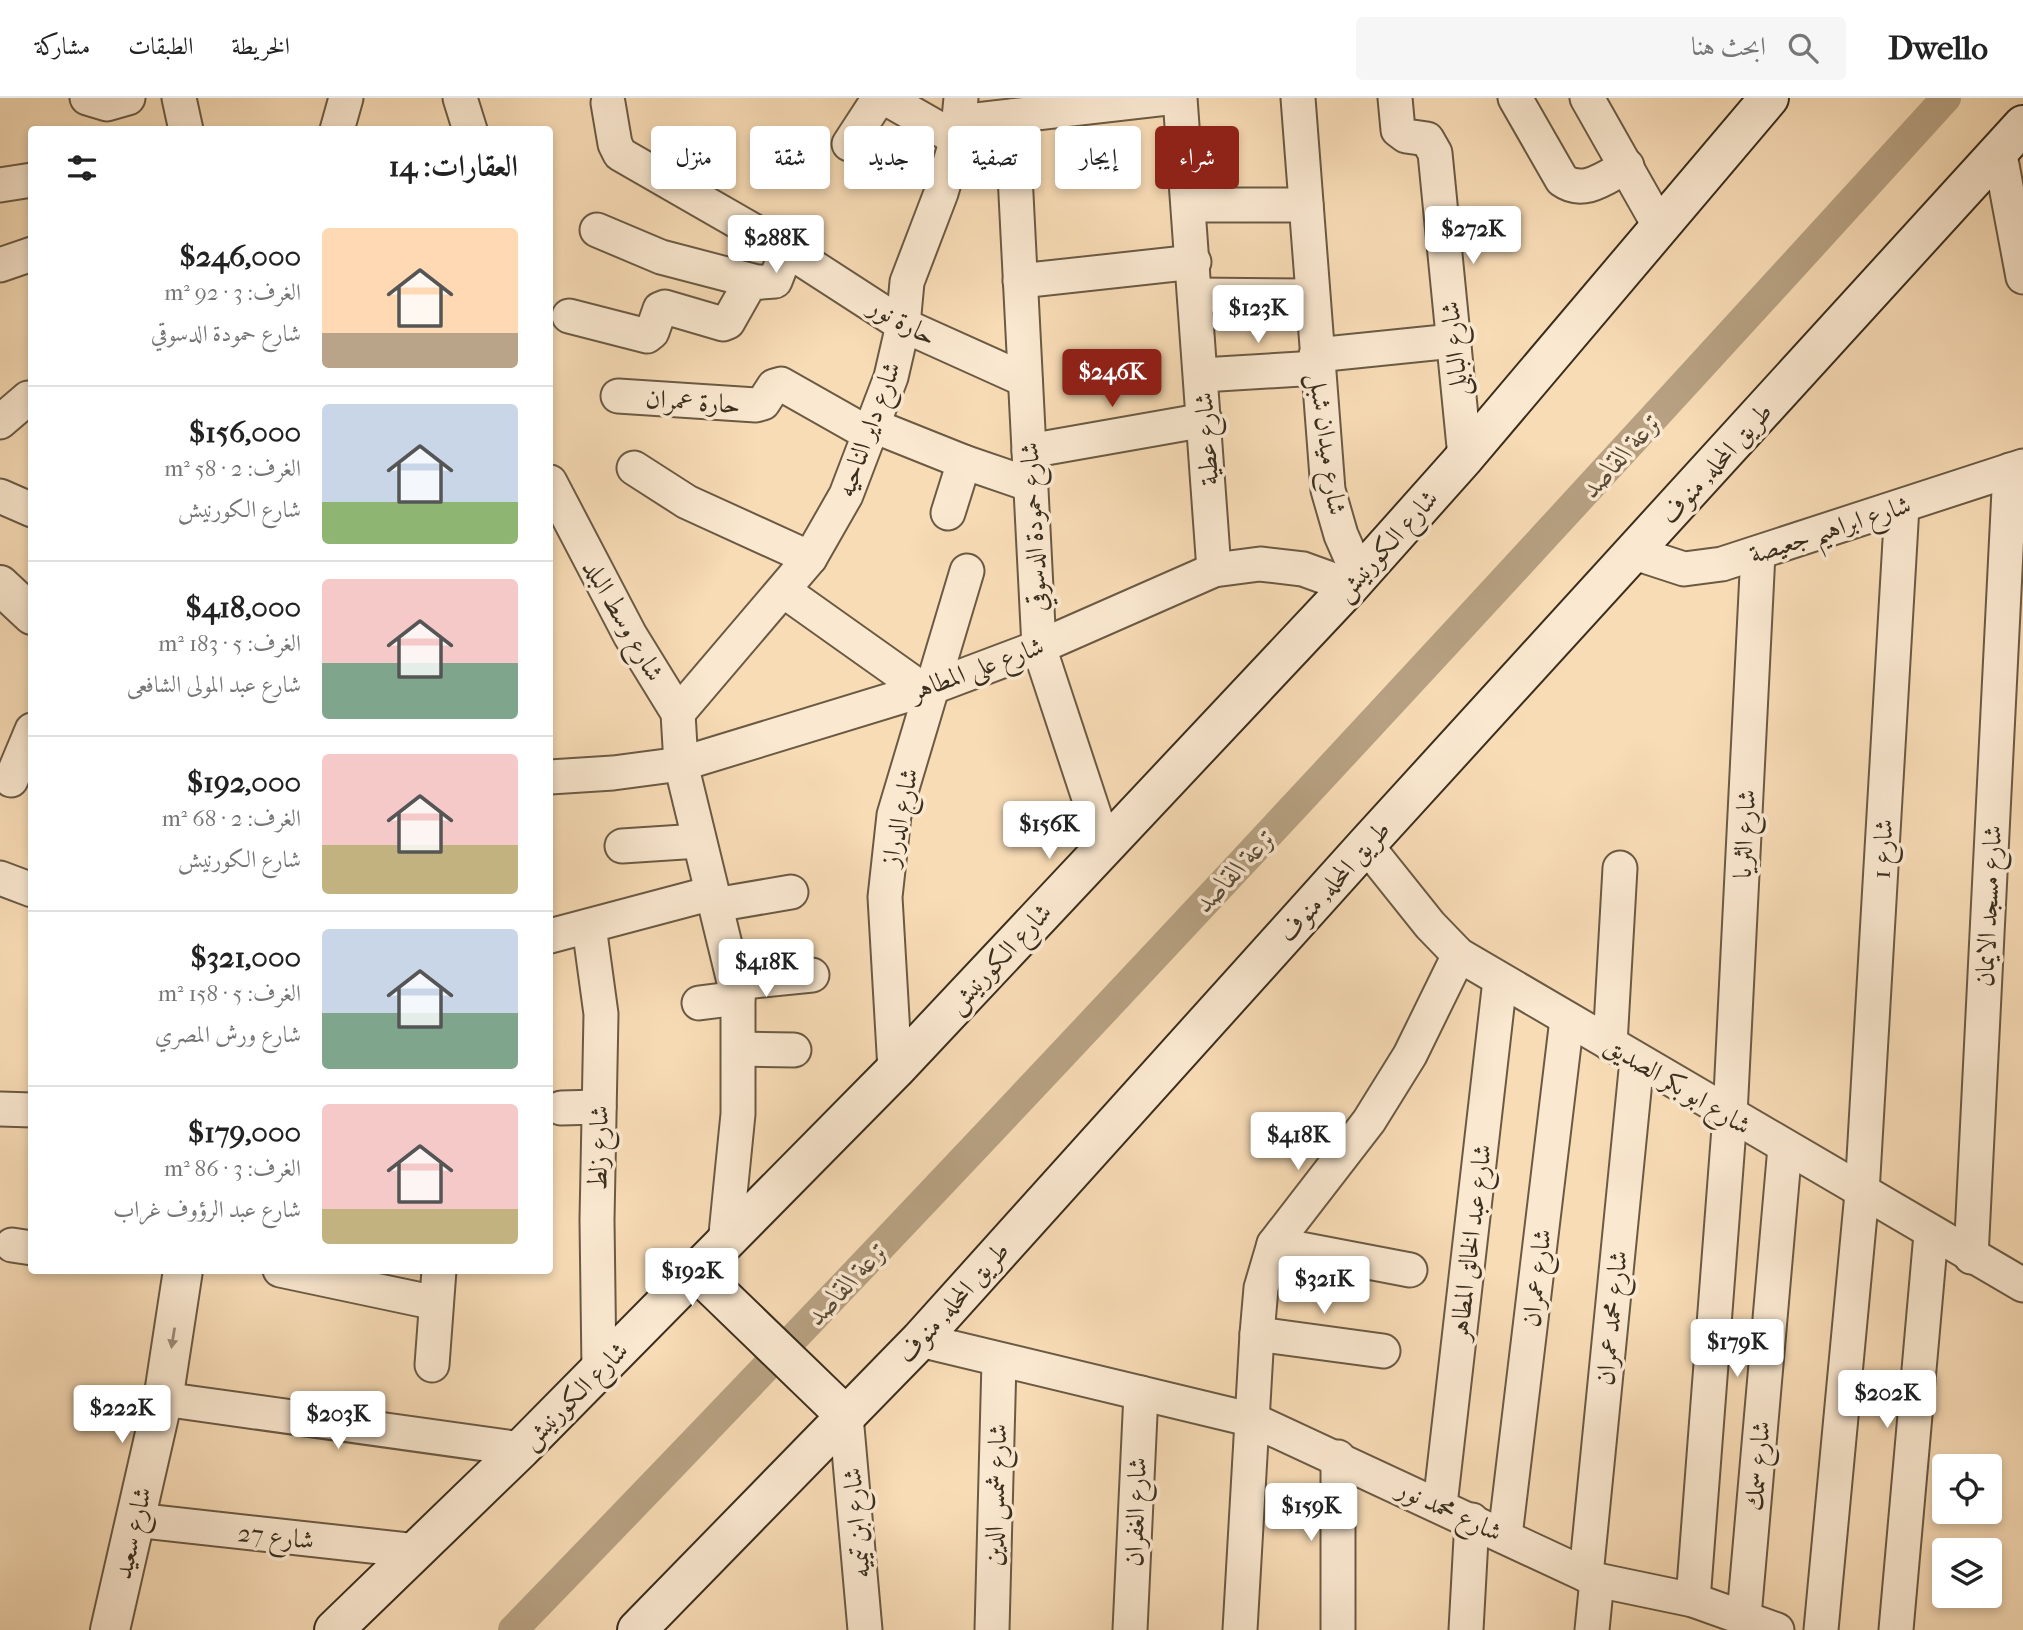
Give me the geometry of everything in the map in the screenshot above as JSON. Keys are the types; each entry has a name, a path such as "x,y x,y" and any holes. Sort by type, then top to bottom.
{"main road":[{"name":"شارع الكورنيش","path":"334,1630 521,1449 895,1070 1104,844 1355,581 1465,457 1767,99"},
{"name":"طريق المحله, منوف","path":"637,1630 836,1406 920,1340 1366,845 1635,553 2011,137"},
{"path":"0,585 28,611"},
{"path":"697,1272 836,1406"},
{"name":"شارع سعيد","path":"110,1630 163,1399 183,1274"}],"street":[{"path":"87,98 107,104 128,98"},
{"path":"179,98 185,126"},
{"path":"338,126 346,98"},
{"path":"460,98 469,126"},
{"path":"861,126 879,98"},
{"path":"885,98 959,120 1012,116 1086,103 1167,98"},
{"name":"شارع عطية","path":"1180,98 1194,262 1214,570"},
{"name":"شارع ميدان شبل","path":"1298,98 1328,491 1355,581"},
{"name":"شارع البابلى","path":"1395,98 1398,130 1406,136 1427,139 1435,153 1465,457"},
{"path":"1515,98 1562,180 1571,186 1592,185 1627,166"},
{"path":"1587,98 1660,227"},
{"name":"حارة نور","path":"608,103 615,144 620,154 787,250 903,325 1025,380"},
{"name":"شارع حمودة الدسوقي","path":"1012,116 1039,647 1104,844"},
{"name":"شارع داير الناحيه","path":"678,713 785,591 810,558 846,495 891,377 903,325 907,282 942,193 959,120"},
{"path":"2011,137 2023,276"},
{"path":"0,184 28,180"},
{"path":"1189,205 1306,205"},
{"path":"597,230 661,257 766,284 775,281 787,250"},
{"path":"0,265 28,255"},
{"path":"1020,281 1194,262"},
{"path":"569,316 647,336 652,332 660,309 665,307 723,324 728,321 753,281"},
{"path":"1196,296 1312,296"},
{"path":"1202,375 1317,362 1453,341"},
{"name":"حارة عمران","path":"618,396 757,405 763,403 774,386 782,384 872,430"},
{"path":"0,422 28,398"},
{"path":"1029,451 1205,420"},
{"path":"872,430 1031,485"},
{"path":"948,513 964,462"},
{"path":"634,468 687,502 810,558"},
{"name":"شارع ابراهيم جعيصة","path":"1635,553 1684,569 1721,564 2016,468"},
{"name":"شارع مسجد الايمان","path":"1971,1257 2016,468"},
{"name":"شارع وسط البلد","path":"554,503 678,713 681,764 737,990 740,1049 738,1114 725,1244"},
{"name":"شارع 1","path":"1821,1630 1862,1193 1902,506"},
{"name":"شارع الثريا","path":"1693,1600 1730,1115 1758,553"},
{"name":"شارع على المطاهر","path":"681,764 928,688 1039,647 1214,570 1260,564 1303,569 1355,581"},
{"name":"شارع الدراز","path":"895,1070 886,939 888,856 894,815 928,688 967,571"},
{"path":"785,591 928,688"},
{"path":"11,780 28,740"},
{"path":"553,777 613,773 681,764"},
{"path":"622,846 699,841"},
{"name":"شارع ابو بكر الصديق","path":"1366,845 1430,925 1459,955 1931,1234 2023,1285"},
{"name":"شارع محمد عمران","path":"1592,1630 1591,1578 1623,1052 1620,868"},
{"path":"0,878 28,888"},
{"path":"553,935 714,899 791,892"},
{"name":"شارع زلط","path":"589,926 601,1014 597,1220 599,1370"},
{"path":"1240,1630 1261,1288 1274,1244 1369,1121 1410,1055 1459,955"},
{"path":"699,1003 737,990 812,975"},
{"name":"شارع عبد الخالق المطاهر","path":"1440,1505 1500,979"},
{"name":"شارع عمران","path":"1505,1536 1567,1019"},
{"path":"740,1049 794,1050"},
{"path":"561,1108 599,1107"},
{"path":"0,1109 28,1110"},
{"name":"شارع سمك","path":"1744,1616 1785,1147"},
{"path":"1896,1630 1931,1234"},
{"path":"1274,1244 1410,1270"},
{"path":"318,1274 438,1287 432,1365"},
{"path":"1257,1334 1383,1351"},
{"name":"شارع محمد نور","path":"920,1340 1253,1420 1338,1457 1591,1578 1693,1600 1777,1630"},
{"name":"شارع شمس الدين","path":"992,1630 999,1361"},
{"name":"شارع الغفران","path":"1130,1630 1140,1394"},
{"path":"163,1399 521,1449"},
{"name":"شارع ابن تيميه","path":"836,1406 865,1630"},
{"path":"1338,1457 1338,1630"},
{"name":"شارع 27","path":"135,1520 417,1551"},
{"path":"1466,1630 1472,1520"}],"waterway":[{"name":"ترعة القاصد","path":"513,1630 876,1252 1236,870 1946,98"}]}
